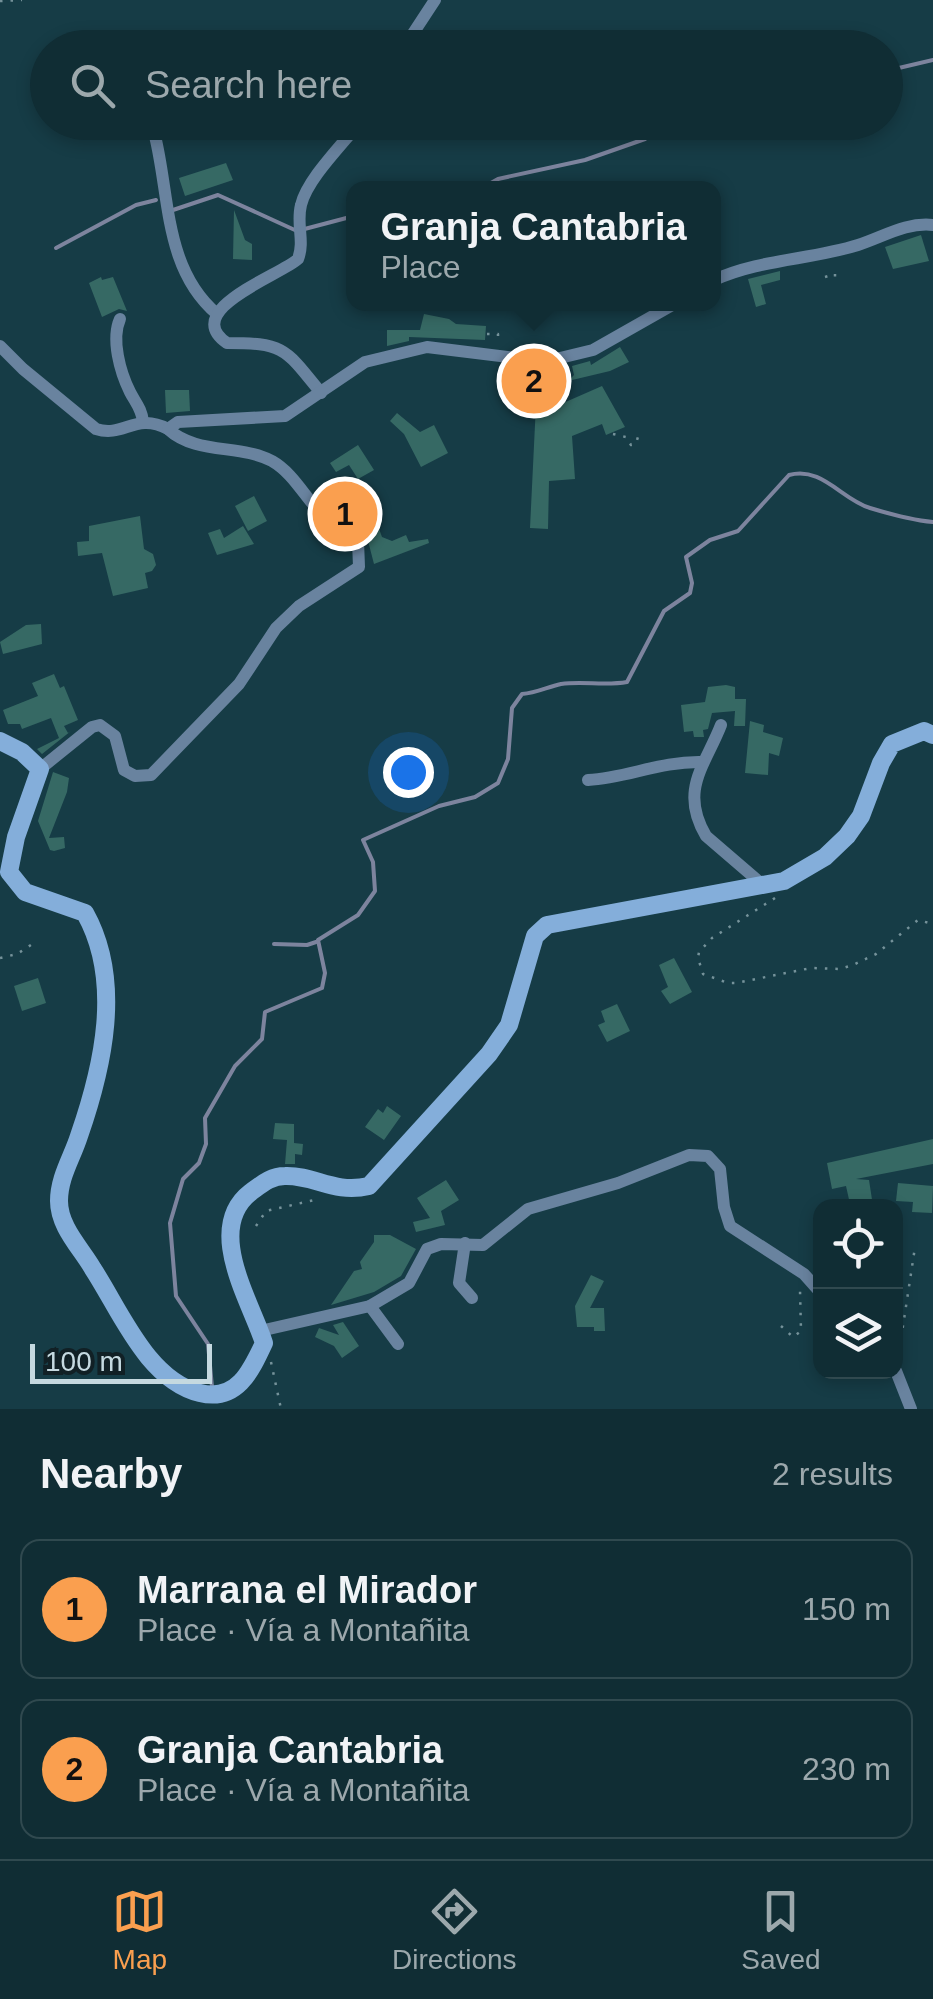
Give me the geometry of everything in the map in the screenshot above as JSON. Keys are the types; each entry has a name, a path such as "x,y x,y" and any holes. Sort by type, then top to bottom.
{"street":[{"path":"415,30 435,0"},
{"path":"157,140 173,242 194,288 217,314"},
{"path":"322,392 299,365 271,344 221,340 215,322 217,314 245,289 298,258 302,248 297,231 307,188 346,140"},
{"path":"721,278 771,260 832,251 907,227 933,225"},
{"path":"168,429 178,422 285,416 365,362 426,347 534,360 560,358 592,350 662,311"},
{"path":"120,319 114,338 128,390 143,422"},
{"path":"0,346 23,370 96,429 111,432 143,422 168,429 187,442 255,454 274,462 325,517 358,542 359,567 298,606 276,628 239,684 151,774 135,776 124,770 115,736 100,726 92,727 40,770 8,872 25,892 85,913 102,952 102,1064 78,1141 64,1171 59,1204 65,1227 106,1289 124,1327 165,1373 192,1392 214,1397 230,1393 250,1371 262,1337 230,1250 230,1222 246,1196 272,1177 290,1175 350,1190 368,1186 488,1054 509,1025 535,936 547,925 784,880 826,857 847,836 861,816 892,744 924,731 933,735"},
{"path":"721,726 694,785 699,825 706,836 763,884"},
{"path":"0,741 22,752 40,770"},
{"path":"588,780 662,764 702,762"},
{"path":"262,1337 370,1306 409,1283 427,1249 442,1244 482,1245 528,1209 618,1183 689,1155 708,1156 720,1169 730,1226 804,1274 817,1289"},
{"path":"465,1243 459,1283 472,1298"},
{"path":"370,1306 398,1344"},
{"path":"899,1379 912,1409"}],"path":[{"path":"0,1 22,0"},
{"path":"825,277 835,274 835,280"},
{"path":"487,334 498,334 498,341"},
{"path":"613,434 626,437 631,445 640,434"},
{"path":"784,880 784,890 775,898 706,943 698,958 703,974 736,983 811,968 840,968 864,961 918,920 933,924"},
{"path":"0,958 34,944"},
{"path":"256,1226 266,1211 321,1199 336,1188"},
{"path":"903,1326 915,1247"},
{"path":"781,1326 793,1337 802,1331 800,1284 804,1274"},
{"path":"262,1337 281,1409"}],"building":[{"path":"226,163 233,180 185,196 179,178"},
{"path":"234,210 245,240 252,244 252,260 233,259"},
{"path":"921,235 929,261 893,269 885,247"},
{"path":"780,271 780,280 761,285 766,304 756,307 748,279"},
{"path":"113,277 127,311 119,309 102,317 89,283"},
{"path":"424,314 456,324 486,326 485,340 409,337 409,341 387,346 387,330 420,330"},
{"path":"620,347 629,362 568,381 574,375 572,366 590,361 591,365"},
{"path":"602,386 625,427 606,435 602,424 572,436 575,479 549,481 548,529 530,528 536,404 561,404"},
{"path":"165,390 189,390 190,411 166,413"},
{"path":"397,413 420,432 434,425 448,453 421,467 404,434 390,421"},
{"path":"358,445 374,470 358,479 349,465 336,472 330,463"},
{"path":"254,496 267,521 248,531 235,506"},
{"path":"140,516 144,549 153,554 156,565 145,573 148,588 113,596 102,553 78,556 77,542 89,541 89,526"},
{"path":"377,523 382,537 392,541 406,535 409,542 428,539 429,543 374,564 367,537 359,529"},
{"path":"243,526 254,544 217,555 208,533 220,529 224,538"},
{"path":"41,624 42,644 3,654 0,642 26,625"},
{"path":"54,674 60,688 64,686 78,720 64,726 68,733 71,731 42,754 37,749 59,738 51,718 22,729 20,724 8,724 3,710 38,696 32,683"},
{"path":"708,687 735,687 735,699 746,699 745,726 734,726 735,711 712,713 708,729 703,730 704,737 694,737 693,731 684,732 681,705 705,702"},
{"path":"750,721 764,725 763,732 783,738 779,756 769,753 768,775 745,773"},
{"path":"53,772 69,778 49,838 64,837 65,848 54,851 50,850 38,821"},
{"path":"674,958 692,992 670,1004 661,991 668,987 659,965"},
{"path":"38,978 46,1003 22,1011 14,986"},
{"path":"617,1004 630,1031 607,1042 598,1025 605,1022 601,1011"},
{"path":"387,1106 401,1116 384,1140 365,1127 378,1109 383,1113"},
{"path":"275,1123 294,1124 294,1143 303,1144 302,1155 295,1154 295,1164 285,1164 287,1140 273,1139"},
{"path":"933,1139 933,1164 856,1179 869,1180 872,1199 849,1199 846,1186 832,1189 827,1163"},
{"path":"446,1180 459,1200 441,1211 445,1225 416,1232 413,1222 430,1218 417,1198"},
{"path":"898,1183 933,1186 932,1213 912,1212 913,1202 896,1199"},
{"path":"374,1235 390,1235 416,1249 401,1276 374,1292 331,1305 354,1271 362,1269 360,1262 374,1242"},
{"path":"591,1275 604,1281 590,1308 604,1308 605,1331 577,1327 575,1306"},
{"path":"343,1322 359,1346 342,1358 334,1346 315,1337 319,1328 339,1335 333,1325"}],"waterway":[{"path":"903,67 933,60"},
{"path":"494,181 585,160 642,140"},
{"path":"173,210 218,195 297,231 346,218"},
{"path":"56,248 136,205 156,200"},
{"path":"212,1387 208,1344 176,1296 170,1223 183,1179 199,1163 206,1144 205,1118 235,1066 262,1039 265,1012 322,988 325,973 318,940 358,915 375,891 373,862 363,840 439,806 475,797 498,783 508,759 512,708 522,694 561,684 627,682 664,611 690,593 692,583 686,557 710,540 738,531 789,475 812,475 870,508 933,522"},
{"path":"274,944 316,942"}],"place":[{"name":"Granja Cantabria","path":"534,381"},
{"name":"Marrana el Mirador","path":"345,514"}]}
